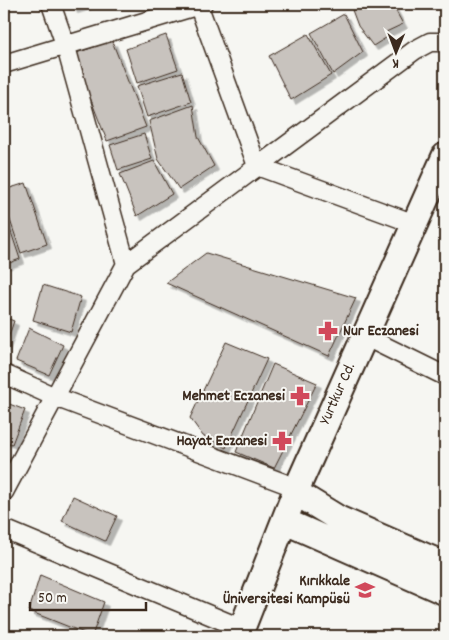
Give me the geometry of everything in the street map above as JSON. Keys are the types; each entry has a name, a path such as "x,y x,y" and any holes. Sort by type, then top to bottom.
{"street":[{"path":"51,4 66,47 126,264"},
{"path":"4,64 66,47 200,4 256,166"},
{"path":"4,492 126,264 415,50 430,42 445,42"},
{"name":"Yurtkur Cd.","path":"241,632 296,490 445,156"},
{"path":"256,166 415,224"},
{"path":"364,336 445,376"},
{"path":"4,374 55,397 296,490 339,519 445,565"},
{"path":"284,522 445,592"},
{"path":"4,529 241,632"}],"building":[{"path":"71,4 90,4 73,9"},
{"path":"366,4 392,4 403,24 386,32 389,36 373,46 358,26 352,10"},
{"path":"344,14 363,52 333,74 311,33"},
{"path":"308,34 331,75 291,100 269,56"},
{"path":"166,35 178,69 137,83 126,49"},
{"path":"112,41 146,127 107,141 73,54"},
{"path":"182,72 191,102 147,117 137,86"},
{"path":"193,105 198,137 214,166 179,189 158,159 149,121"},
{"path":"144,134 152,159 118,170 110,145"},
{"path":"154,161 172,194 137,216 120,174"},
{"path":"26,183 47,244 21,253 4,202 4,190"},
{"path":"4,211 20,259 4,265"},
{"path":"206,253 356,298 329,356 166,283"},
{"path":"43,285 81,297 71,332 33,320"},
{"path":"4,317 14,321 4,350"},
{"path":"29,328 63,345 49,375 16,361"},
{"path":"226,342 267,359 226,448 203,436 190,418"},
{"path":"273,364 317,383 274,468 236,452"},
{"path":"4,402 25,410 12,444 4,441"},
{"path":"73,496 117,516 105,541 62,521"},
{"path":"40,575 104,602 92,636 29,611"}],"place":[{"name":"Nur Eczanesi","path":"328,331"},
{"name":"Mehmet Eczanesi","path":"300,396"},
{"name":"Hayat Eczanesi","path":"282,441"},
{"name":"Kırıkkale Üniversitesi Kampüsü","path":"365,590"}]}
